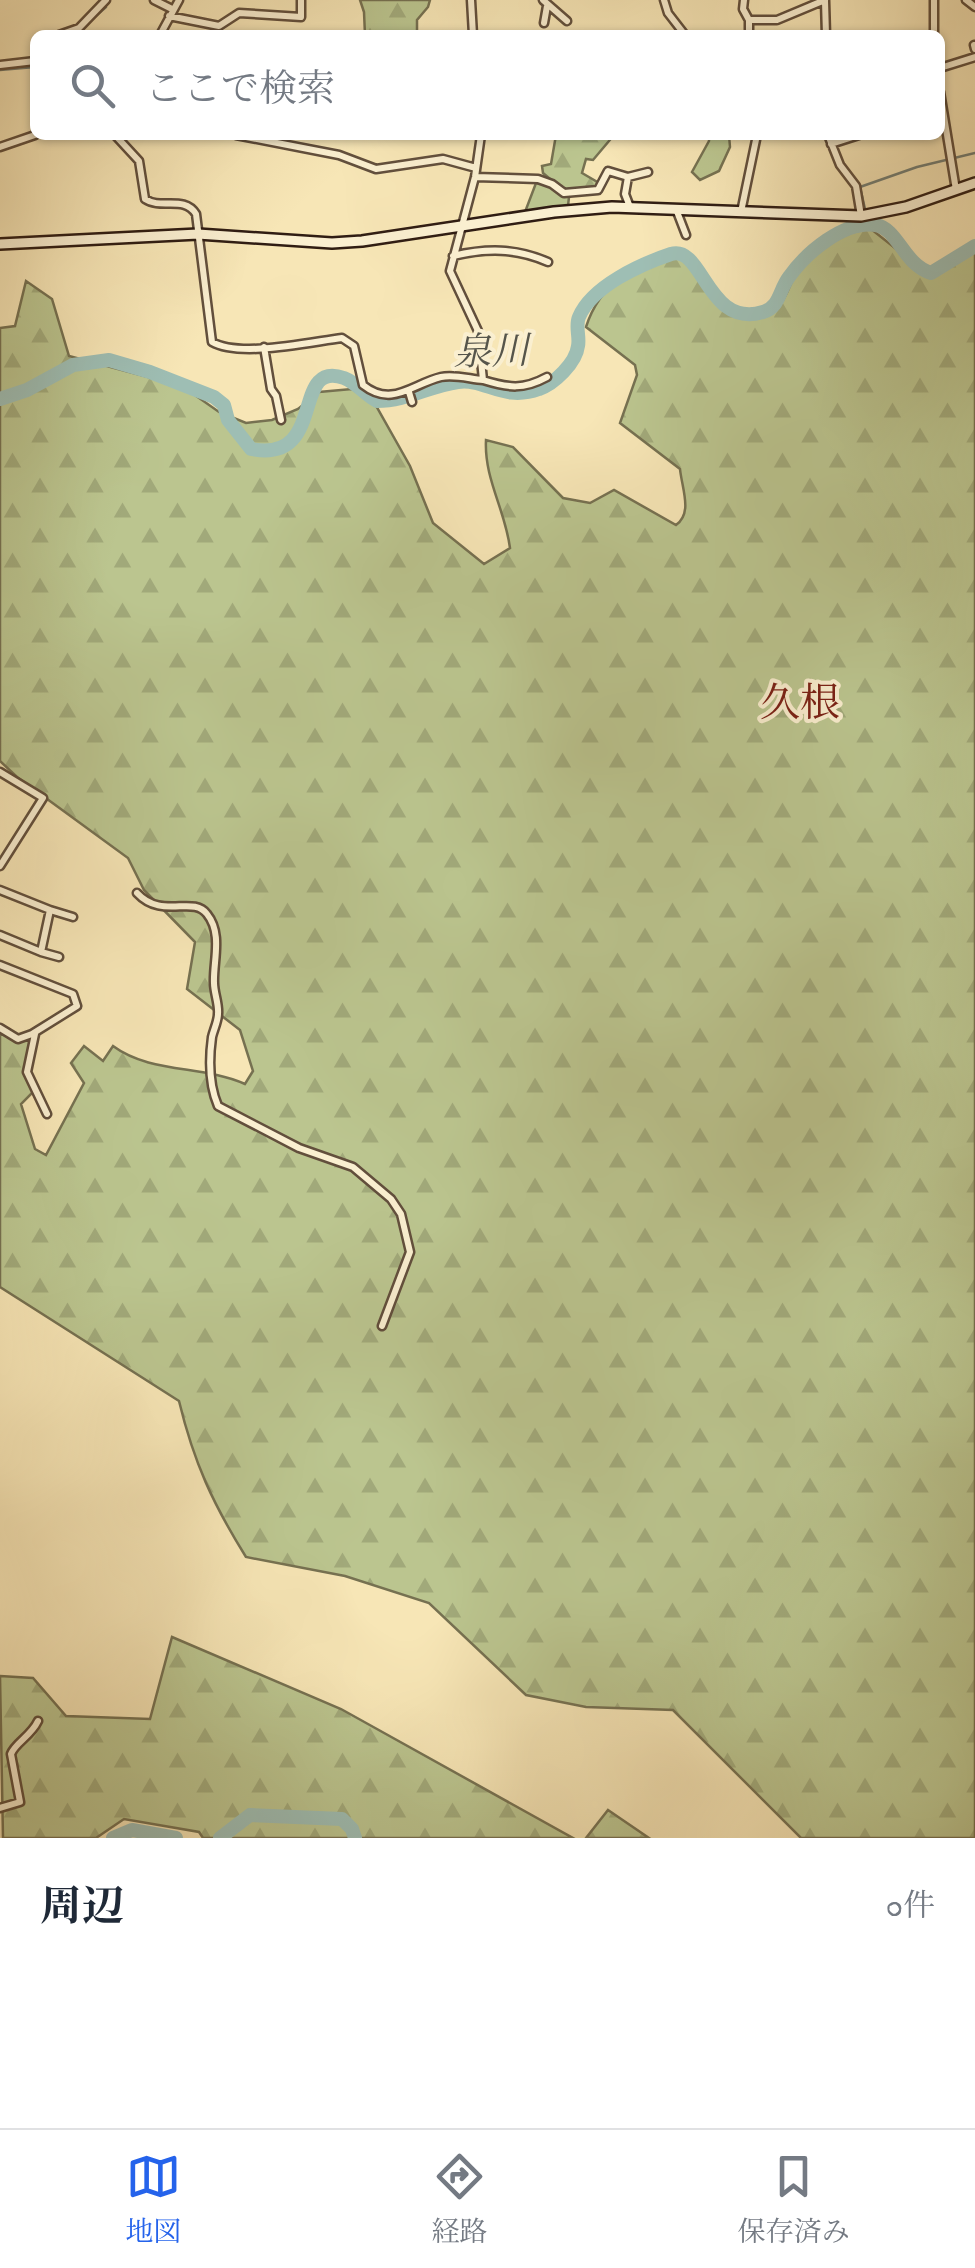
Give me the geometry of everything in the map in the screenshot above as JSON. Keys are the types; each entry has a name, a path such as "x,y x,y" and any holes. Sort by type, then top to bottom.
{"street":[{"path":"73,30 106,0"},
{"path":"154,0 170,12 219,26 239,13 301,17 301,0"},
{"path":"162,30 179,0"},
{"path":"472,0 473,30"},
{"path":"664,0 681,30"},
{"path":"744,0 749,30"},
{"path":"750,20 778,20 825,0 826,30"},
{"path":"934,0 934,30"},
{"path":"966,0 975,7"},
{"path":"545,2 566,21"},
{"path":"544,23 545,2"},
{"path":"945,66 975,57"},
{"path":"0,66 30,62"},
{"path":"945,123 956,190"},
{"path":"0,147 30,137"},
{"path":"120,140 139,161 145,199 154,205 192,207 212,342 220,346 264,347 342,338 354,346 359,376 371,391 392,396 448,376 483,380 512,389 530,387 547,377"},
{"path":"262,140 339,155 376,169 443,159 475,172 552,184 564,193 598,190 608,171 628,177 648,172"},
{"path":"480,140 450,272 478,331 483,380"},
{"path":"741,213 756,140"},
{"path":"830,140 856,186 861,216"},
{"path":"831,144 844,140"},
{"path":"534,180 535,166"},
{"path":"628,177 625,194 630,207"},
{"path":"0,244 198,234 332,243 583,208 861,216 906,207 975,183"},
{"path":"676,209 686,235"},
{"path":"452,256 522,250 548,262"},
{"path":"264,347 281,420"},
{"path":"409,392 412,402"},
{"path":"0,772 43,798 0,866"},
{"path":"0,890 73,917"},
{"path":"137,893 158,908 196,906 207,913 212,925 217,946 214,985 218,1013 212,1038 211,1082 218,1106 299,1148 352,1168 391,1199 401,1214 410,1252 382,1326"},
{"path":"41,952 50,910"},
{"path":"0,935 58,957"},
{"path":"0,965 77,999 77,1006 18,1039 0,1028"},
{"path":"35,1032 27,1072 47,1114"},
{"path":"0,1808 20,1802 11,1754 38,1721"}],"green space":[{"path":"360,0 430,0 417,20 417,30 365,30"},
{"path":"555,140 610,140 593,160 586,159 582,173 599,183 595,191 563,190 543,173 542,166 551,164"},
{"path":"729,140 730,147 719,171 700,180 692,172 709,141"},
{"path":"536,183 552,184 569,197 568,206 525,212"},
{"path":"866,225 929,275 975,249 975,1838 801,1838 673,1710 586,1707 526,1695 429,1603 345,1576 246,1557 206,1482 179,1401 0,1287 0,1033 17,1041 31,1040 24,1070 34,1091 21,1104 35,1149 46,1155 84,1083 71,1063 84,1046 103,1061 113,1046 144,1061 245,1084 253,1071 240,1030 187,989 195,942 144,890 128,858 0,761 0,328 15,326 26,281 52,299 69,356 182,386 219,412 246,423 272,420 298,409 319,392 352,389 375,404 410,466 433,523 484,564 510,548 488,468 486,440 513,447 563,498 590,503 614,490 676,525 684,514 680,469 620,423 637,375 635,365 586,327 600,298 619,279 673,254 691,263 726,311 745,318 760,317 778,307 811,251 833,236"},
{"path":"172,1637 341,1709 573,1838 203,1838 199,1832 124,1819 96,1838 3,1838 0,1676 33,1678 66,1716 150,1719"},
{"path":"608,1810 649,1838 586,1838"}],"waterway":[{"path":"80,30 106,7"},
{"path":"0,70 30,67"},
{"path":"865,209 860,187 917,167 975,153"},
{"name":"泉川","path":"0,399 27,390 73,365 109,360 214,397 224,405 228,420 251,449 275,449 290,442 300,428 318,383 328,376 349,380 377,401 458,382 515,393 545,386 573,359 578,346 579,317 595,295 632,270 671,254 682,254 691,261 718,298 729,309 744,314 763,312 773,306 805,258 827,240 851,228 884,228 914,263 931,273 975,246"},
{"path":"220,1838 250,1815 342,1819 355,1838"},
{"path":"113,1838 132,1830 176,1838"}],"district":[{"name":"久根","path":"800,705"}]}
